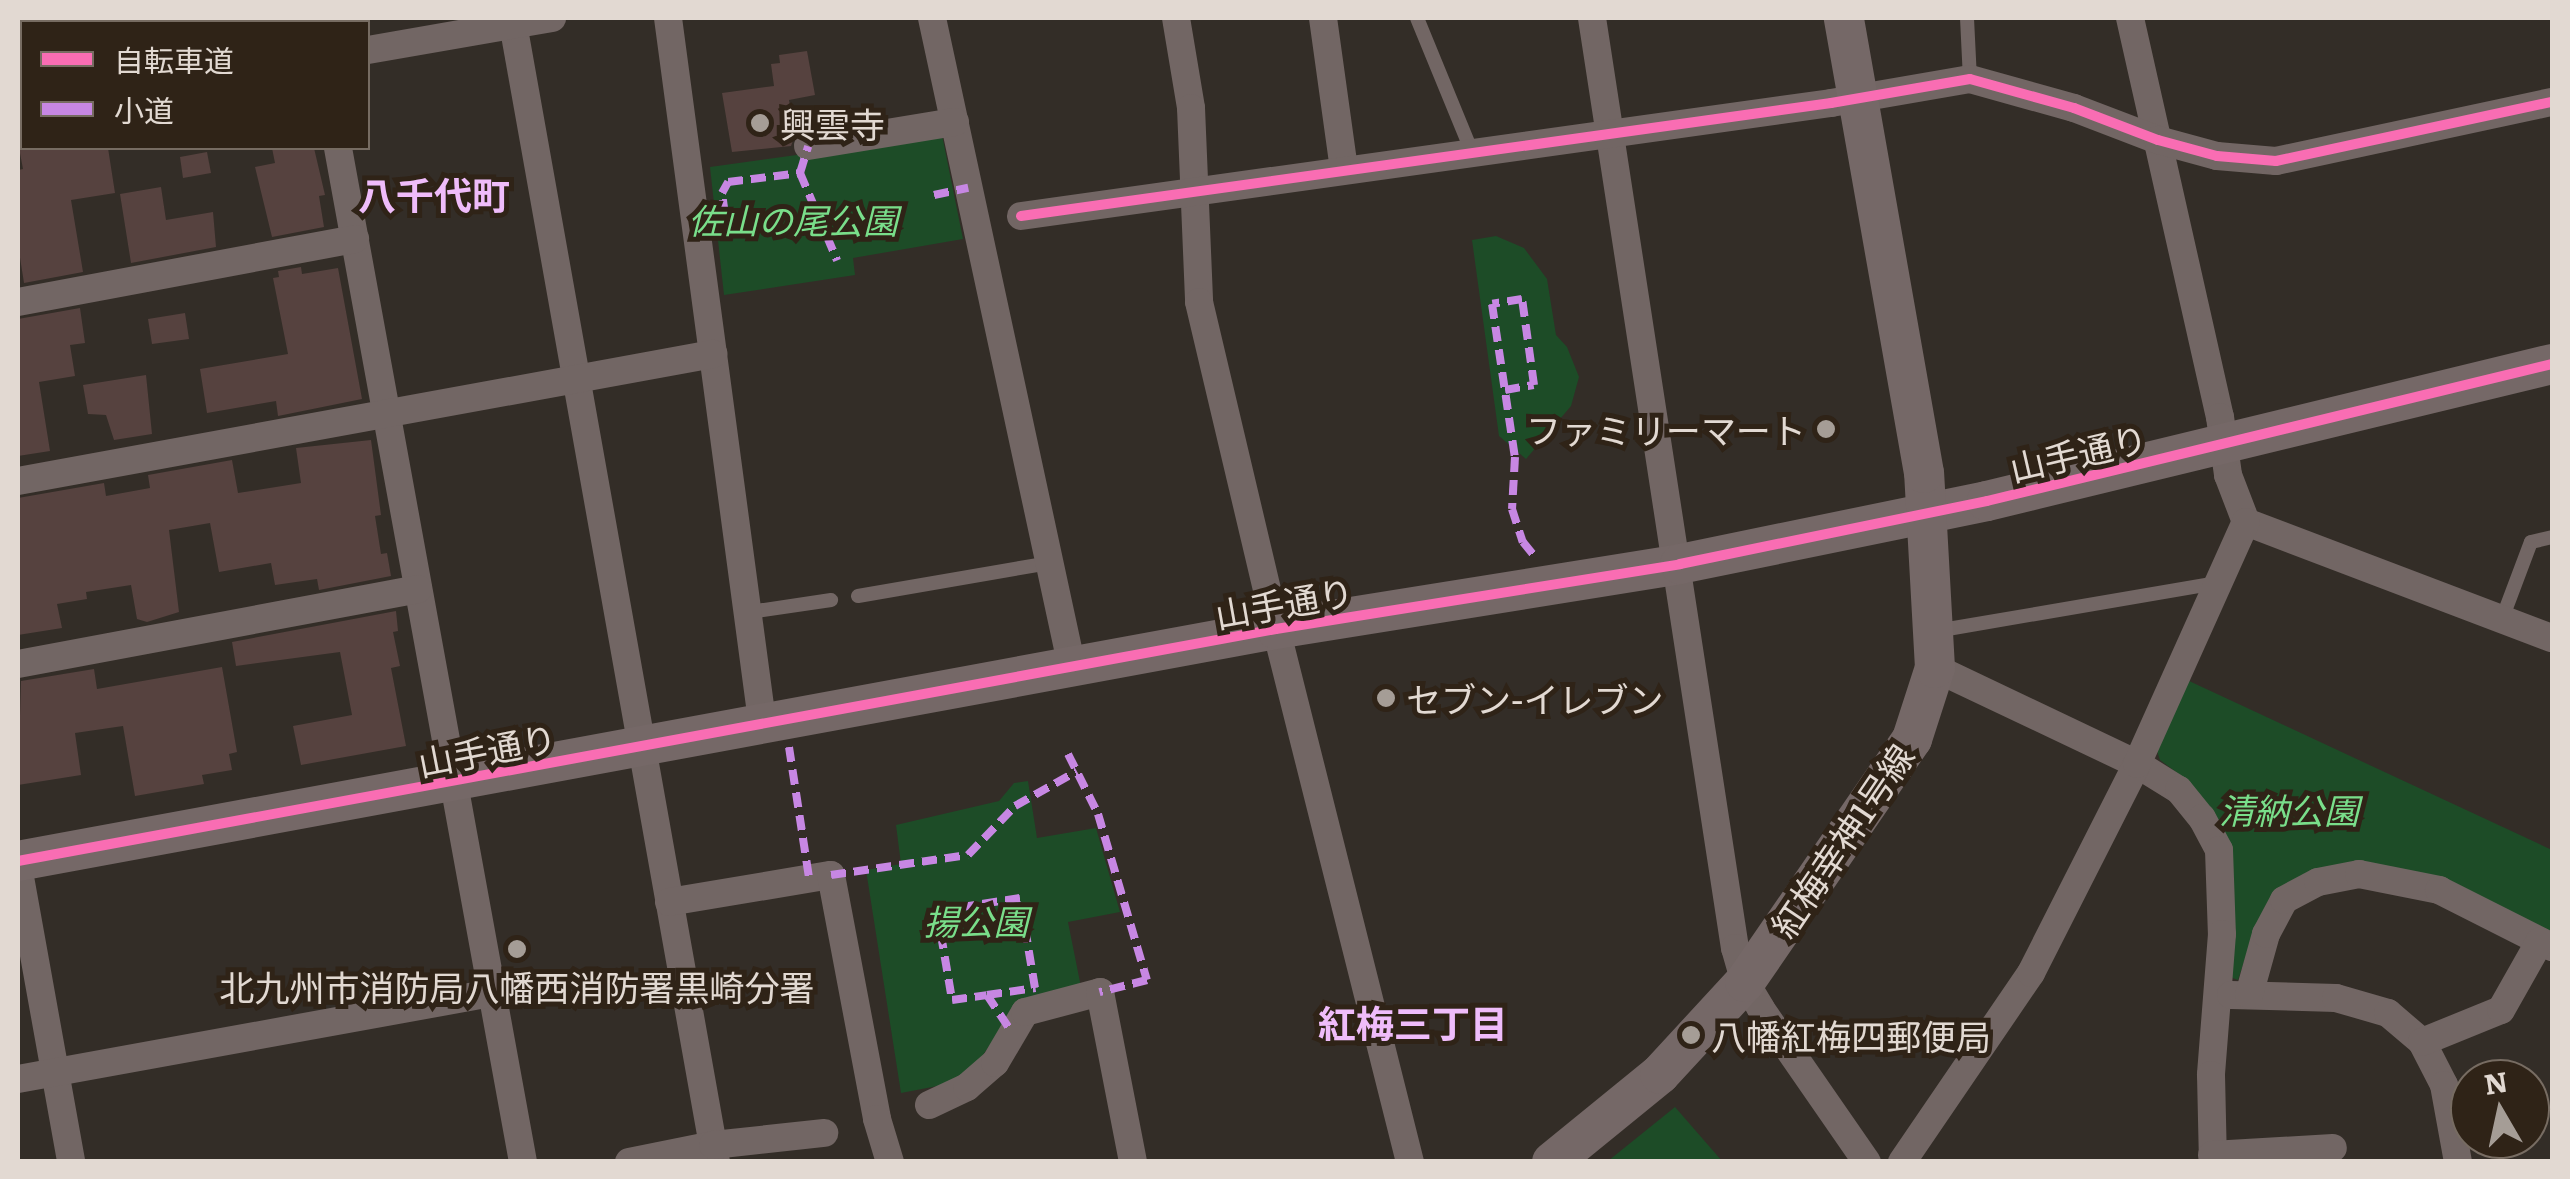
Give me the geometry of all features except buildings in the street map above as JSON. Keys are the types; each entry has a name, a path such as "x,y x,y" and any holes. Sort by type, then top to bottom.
{"street":[{"path":"370,50 512,20 552,18"},
{"path":"668,18 762,721"},
{"path":"932,18 1072,666"},
{"path":"1176,18 1192,108 1199,302 1276,629 1410,1162"},
{"path":"1323,18 1344,170"},
{"path":"1592,18 1669,531 1680,564 1736,948 1745,982 1867,1162"},
{"name":"紅梅幸神1号線","path":"1552,1162 1660,1074 1745,982 1912,739 1935,650 1931,550 1923,515 1924,473 1844,18"},
{"path":"1902,1162 2031,972 2137,764 2246,522 2228,475 2130,18"},
{"path":"512,20 645,746 714,1153"},
{"path":"1022,216 1856,100 1970,79 2074,108 2158,140 2218,156 2276,161 2552,102"},
{"path":"808,146 955,122"},
{"path":"338,150 523,1162"},
{"path":"18,302 355,239"},
{"path":"18,481 713,354"},
{"name":"山手通り","path":"18,863 456,783 762,721 1276,629 1680,564 1923,515 2552,364"},
{"path":"2246,522 2552,638"},
{"path":"18,664 418,590"},
{"path":"1935,650 2179,790 2202,818 2219,850 2220,995 2212,1074 2212,1158 2333,1148"},
{"path":"18,863 70,1162"},
{"path":"2249,995 2266,934 2284,900 2318,882 2359,874 2439,890 2546,944 2501,1010 2422,1042"},
{"path":"669,902 831,875 877,1118 890,1162"},
{"path":"930,1105 967,1087 995,1063 1025,1012 1100,992 1133,1162"},
{"path":"18,1079 491,993"},
{"path":"2220,995 2336,998 2388,1013 2422,1042 2444,1085 2458,1162"},
{"path":"629,1162 714,1153 824,1133"}],"lane":[{"path":"1417,18 1472,152"},
{"path":"1966,18 1970,79"},
{"path":"2502,619 2531,542 2552,537"},
{"path":"858,596 1050,563"},
{"path":"1935,650 2216,583"},
{"path":"750,612 830,600"}],"green space":[{"name":"佐山の尾公園","path":"942,135 963,239 853,258 855,275 724,295 710,167"},
{"path":"1496,236 1524,248 1547,279 1556,335 1567,347 1579,377 1571,406 1526,459 1499,436 1472,240"},
{"name":"清納公園","path":"2187,680 2552,850 2552,932 2441,880 2353,864 2255,928 2238,980 2230,977 2235,914 2184,778 2160,760 2156,748"},
{"name":"揚公園","path":"1028,781 1037,838 1096,828 1120,912 1068,922 1081,987 1021,1000 976,1065 953,1083 901,1093 866,870 901,864 896,825 999,801 1014,783"},
{"path":"1675,1107 1722,1161 1608,1161"}],"marked path":[{"path":"800,173 808,146"},
{"path":"728,237 722,193 728,182 800,173 837,260"},
{"path":"934,195 968,188"},
{"path":"1505,390 1534,385 1522,299 1492,304 1515,457 1512,509 1523,542 1537,559"},
{"path":"789,747 809,878"},
{"path":"1068,754 1098,814 1147,980 1100,992"},
{"path":"831,875 968,855 1015,806 1077,771"},
{"path":"987,995 1035,988 1020,898 937,911 952,1000 987,995 1011,1031"}],"cycle path":[{"path":"1021,216 1831,103 1970,79 2074,108 2158,140 2217,156 2276,161 2552,102"},
{"path":"18,861 1276,629 1680,564 1987,501 2552,364"}],"place":[{"name":"興雲寺","path":"760,123"},
{"name":"ファミリーマート","path":"1826,429"},
{"name":"セブン-イレブン","path":"1386,698"},
{"name":"北九州市消防局八幡西消防署黒崎分署","path":"517,949"},
{"name":"八幡紅梅四郵便局","path":"1691,1035"}],"district":[{"name":"八千代町","path":"434,194"},
{"name":"紅梅三丁目","path":"1413,1022"}]}
